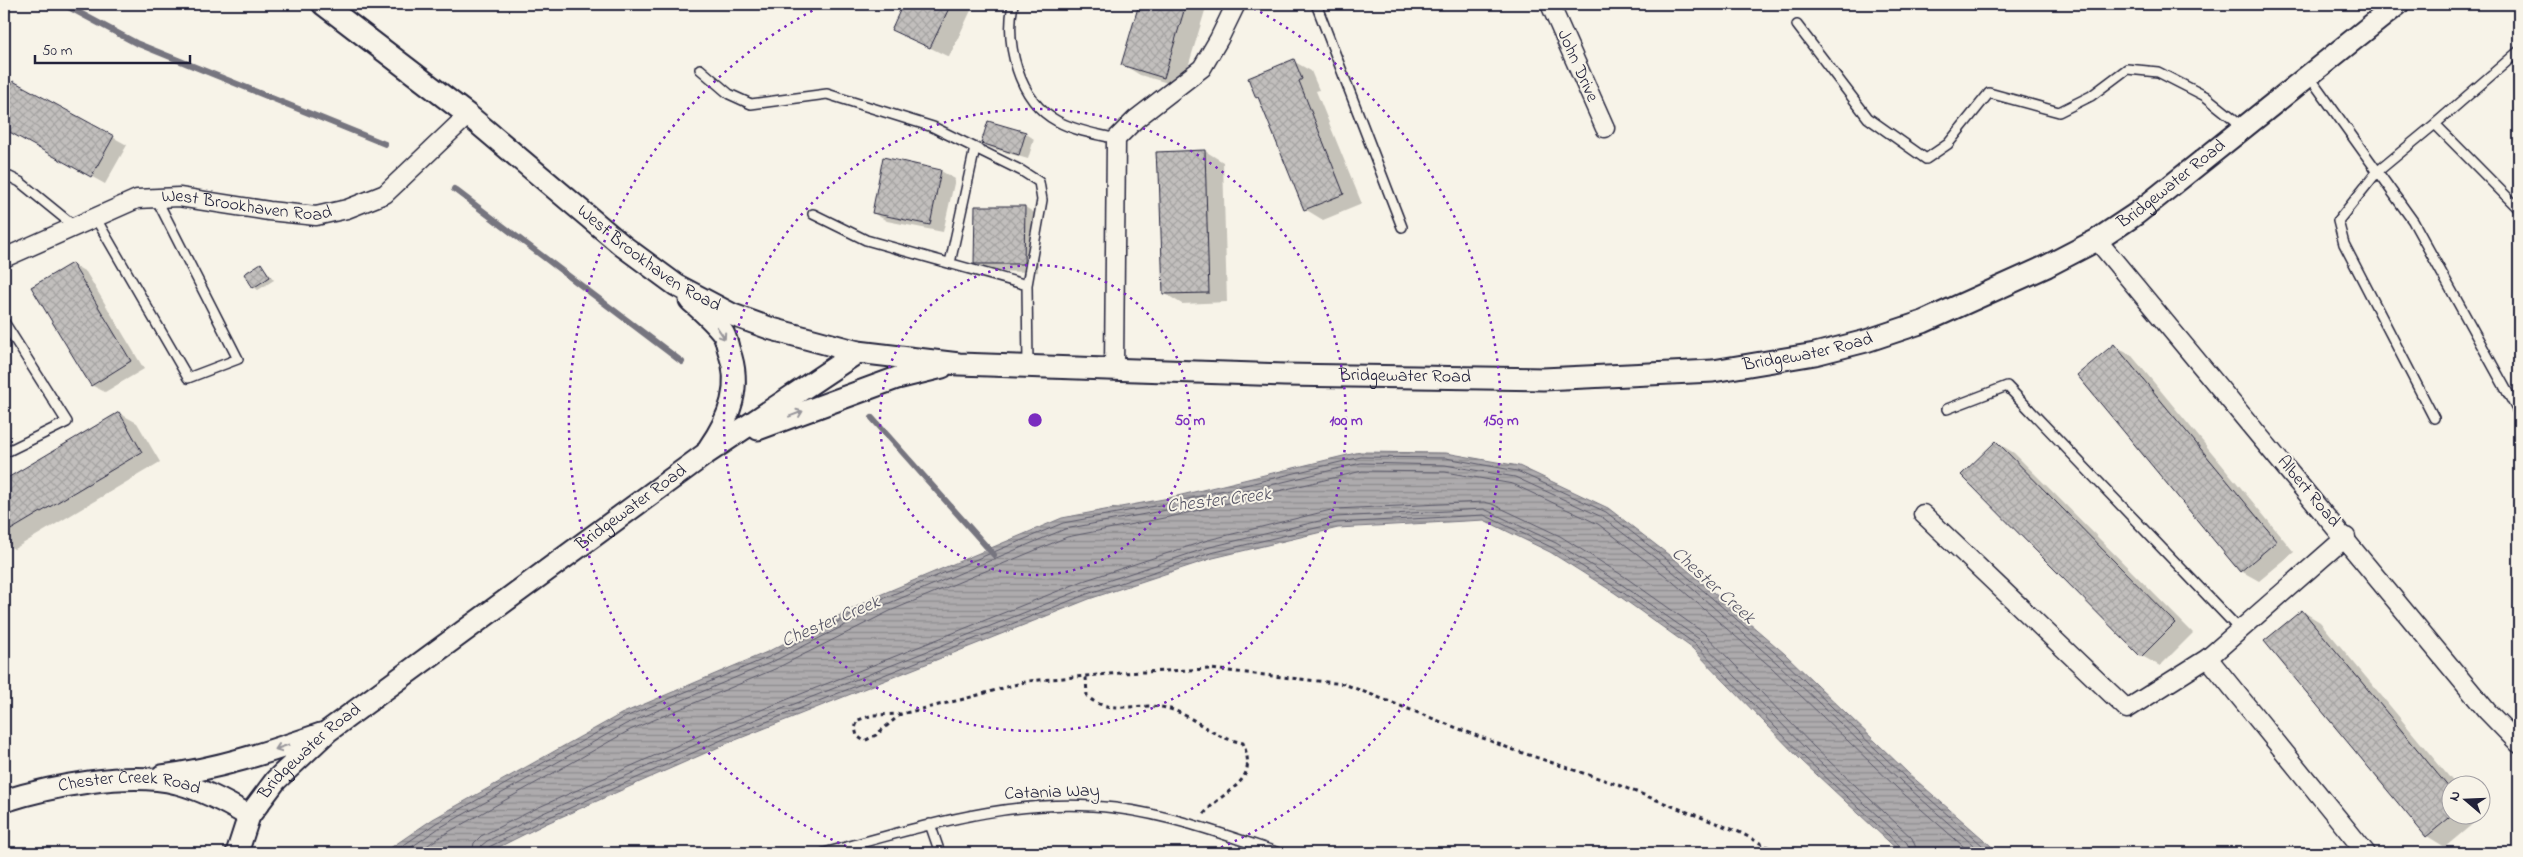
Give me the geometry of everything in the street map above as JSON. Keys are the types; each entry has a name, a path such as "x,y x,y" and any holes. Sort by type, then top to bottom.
{"street":[{"name":"West Brookhaven Road","path":"323,4 468,115 624,246 676,285 733,315 772,329 858,352"},
{"path":"1114,369 1116,138 1136,119 1202,68 1236,4"},
{"name":"John Drive","path":"1550,4 1605,128"},
{"name":"Bridgewater Road","path":"237,853 249,816 276,780 328,731 704,455 858,352 959,364 1543,379 1713,371 1815,354 1866,341 1923,322 2039,270 2097,240 2136,214 2398,4"},
{"name":"West Brookhaven Road","path":"4,258 137,199 179,197 269,212 316,216 347,209 385,194 468,115"},
{"name":"Albert Road","path":"2097,240 2346,537 2487,711 2519,744"},
{"path":"676,285 724,334 732,358 734,395 722,430 704,455"},
{"path":"704,455 759,429 825,403 897,378 959,364"},
{"path":"1923,514 2127,709 2208,658 2346,537"},
{"path":"2208,658 2366,853"},
{"path":"144,778 205,769 257,756 328,731"},
{"name":"Chester Creek Road","path":"4,801 30,793 88,783 144,778 176,783 202,791 249,816"}],"lane":[{"path":"1013,4 1010,44 1015,67 1039,107 1056,121 1116,138"},
{"path":"1316,4 1402,227"},
{"path":"1797,25 1868,118 1926,159 1948,144 1989,93 2059,112 2092,96 2127,69 2158,72 2205,96 2245,128"},
{"path":"2434,418 2344,244 2338,222 2377,172 2519,51"},
{"path":"700,69 729,94 751,104 827,94 933,126 1022,171 1039,182 1042,200 1027,285 1028,366"},
{"path":"2308,76 2413,221 2519,412"},
{"path":"2435,124 2519,209"},
{"path":"950,264 976,148"},
{"path":"4,174 20,182 74,226"},
{"path":"95,217 188,378 238,359 156,198"},
{"path":"813,214 866,240 1027,285"},
{"path":"4,322 67,422 6,452 4,448"},
{"path":"1947,409 2007,386 2240,630"},
{"name":"Catania Way","path":"824,853 930,824 1010,808 1074,806 1114,808 1195,826 1280,853"},
{"path":"930,824 940,853"}],"path":[{"path":"901,714 876,735 864,741 857,736 855,728 858,720 872,715 901,714 1028,681 1086,677 1121,672 1211,668 1344,684 1511,749 1613,783 1739,832 1779,853"},
{"path":"1086,677 1086,696 1093,702 1118,707 1159,707 1179,711 1221,736 1243,743 1249,759 1243,780 1213,803 1195,826"}],"water":[{"name":"Chester Creek","path":"1360,452 1446,453 1519,466 1608,508 1678,562 1785,654 1909,774 1999,853 1901,853 1802,761 1692,648 1615,593 1550,552 1484,520 1338,528 1213,558 1089,599 728,743 545,824 487,853 383,853 433,819 621,714 767,652 882,594 1062,518 1169,498"}],"building":[{"path":"903,4 951,4 930,48 891,30"},
{"path":"1139,4 1186,4 1164,78 1121,65"},
{"path":"1294,59 1302,79 1299,81 1344,194 1304,210 1258,97 1256,98 1248,78"},
{"path":"13,81 114,136 91,177 4,129 4,98"},
{"path":"988,121 1026,132 1019,155 981,143"},
{"path":"1205,150 1209,293 1163,294 1159,172 1157,172 1156,152"},
{"path":"883,157 941,170 930,225 872,213"},
{"path":"975,206 1025,206 1024,264 974,264"},
{"path":"72,263 131,361 91,386 31,287"},
{"path":"261,263 270,277 253,288 244,274"},
{"path":"2114,344 2277,541 2240,572 2077,375"},
{"path":"119,412 142,452 4,534 4,480"},
{"path":"1996,441 2175,623 2141,657 1961,475"},
{"path":"2302,610 2440,777 2440,824 2442,824 2426,837 2264,641"}],"waterway":[{"path":"63,4 136,43 385,144"},
{"path":"454,189 682,362"},
{"path":"872,418 994,555"}]}
